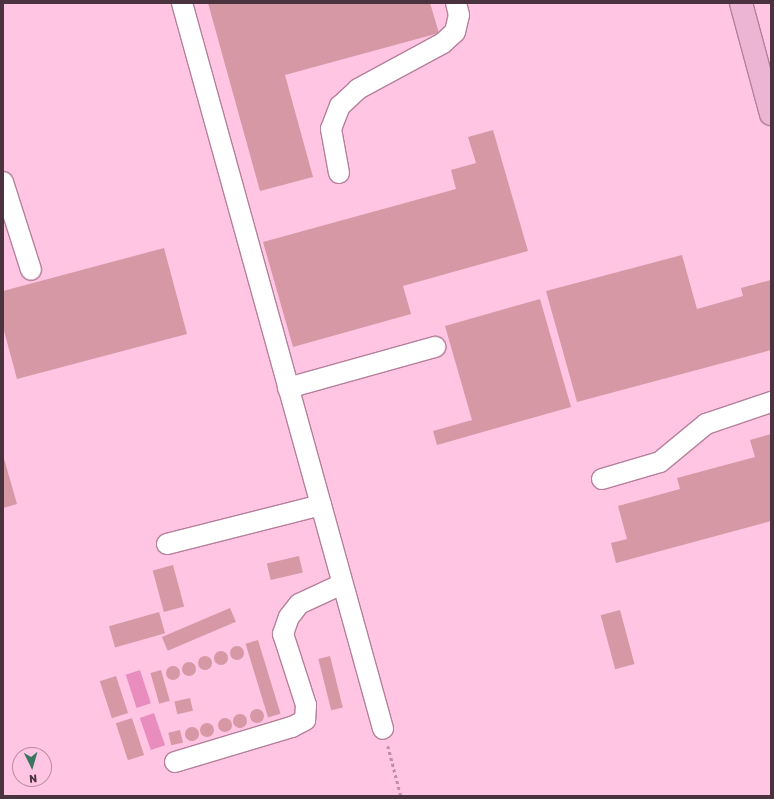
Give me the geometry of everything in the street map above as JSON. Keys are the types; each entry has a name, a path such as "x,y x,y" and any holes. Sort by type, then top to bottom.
{"main road":[{"path":"741,3 771,114"}],"street":[{"path":"182,3 383,729"},
{"path":"339,172 331,129 340,106 358,89 443,43 456,32 459,15 456,3"},
{"path":"3,182 31,270"},
{"path":"288,388 435,347"},
{"path":"602,479 660,462 706,424 771,402"},
{"path":"167,544 321,505"},
{"path":"175,762 292,727 305,720 306,705 283,634 289,618 299,604 342,584"}],"path":[{"path":"383,729 401,796"}],"shaded area":[{"path":"140,670 151,703 137,708 126,675"},
{"path":"154,713 165,745 151,750 140,718"}],"building":[{"path":"208,3 430,3 439,33 285,75 313,177 260,191"},
{"path":"493,130 528,251 403,286 411,314 293,347 263,242 456,189 451,170 476,163 468,137"},
{"path":"164,248 187,334 17,379 3,327 3,291"},
{"path":"682,255 697,309 743,296 741,288 771,280 771,350 577,402 546,291"},
{"path":"540,299 571,407 437,445 433,431 472,420 445,326"},
{"path":"771,434 771,521 616,563 611,543 627,539 618,506 680,489 677,478 755,457 750,440"},
{"path":"3,455 17,504 3,508"},
{"path":"299,556 303,573 271,580 267,563"},
{"path":"173,565 184,607 164,612 153,570"},
{"path":"230,608 236,622 168,651 162,637"},
{"path":"620,610 634,664 615,669 601,615"},
{"path":"159,612 165,633 115,647 109,626"},
{"path":"258,640 281,714 268,717 246,644"},
{"path":"237,646 242,648 244,653 242,658 237,660 232,658 230,653 232,648"},
{"path":"221,651 226,653 228,658 226,663 221,665 216,663 214,658 216,653"},
{"path":"205,656 210,658 212,663 210,668 205,670 200,668 198,663 200,658"},
{"path":"330,656 343,707 331,710 318,659"},
{"path":"189,662 194,664 196,669 194,674 189,676 184,674 182,669 184,664"},
{"path":"173,666 178,668 180,673 178,678 173,680 168,678 166,673 168,668"},
{"path":"161,670 170,701 159,704 150,673"},
{"path":"116,676 128,713 112,718 100,681"},
{"path":"190,698 193,711 177,714 174,702"},
{"path":"257,709 262,711 264,716 262,721 257,723 252,721 250,716 252,711"},
{"path":"240,714 245,716 247,721 245,726 240,728 235,726 233,721 235,716"},
{"path":"132,718 144,755 128,760 116,723"},
{"path":"225,718 230,720 232,725 230,730 225,732 220,730 218,725 220,720"},
{"path":"207,723 212,725 214,730 212,735 207,737 202,735 200,730 202,725"},
{"path":"192,727 197,729 199,734 197,739 192,741 187,739 185,734 187,729"},
{"path":"180,730 183,743 171,745 168,733"}]}
